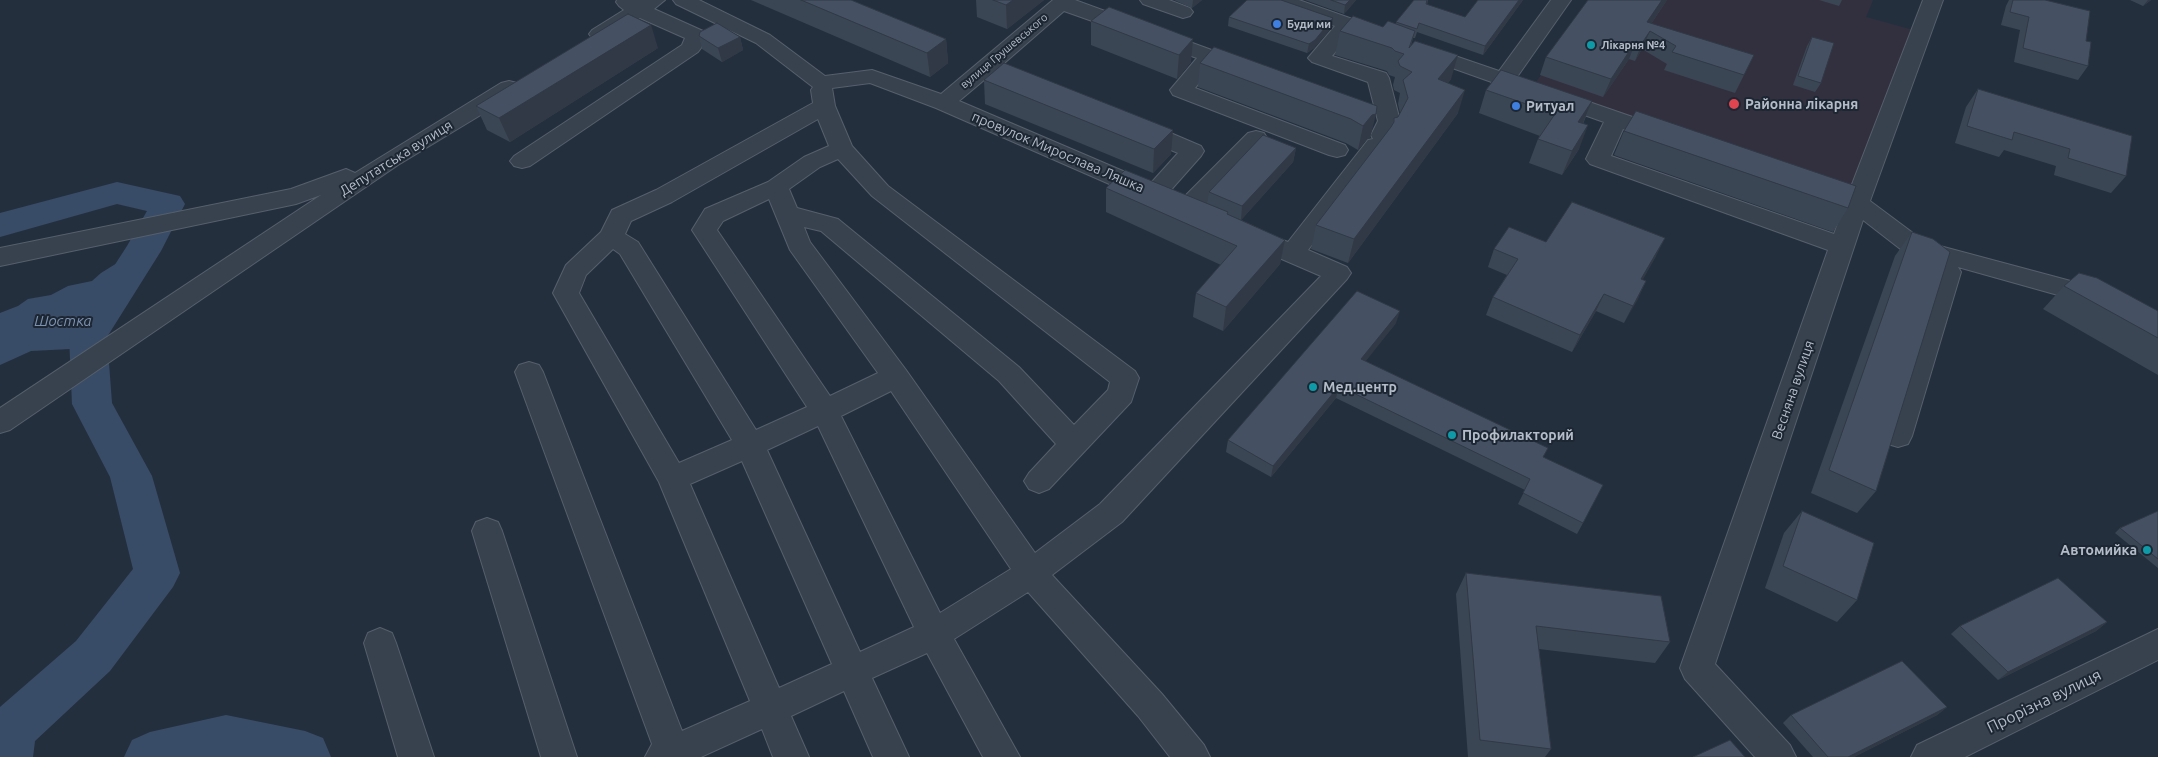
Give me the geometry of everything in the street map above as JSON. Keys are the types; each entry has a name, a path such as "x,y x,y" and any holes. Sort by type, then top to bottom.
{"street":[{"path":"683,0 763,39 823,95 842,150 880,191 1125,378 1121,394 1038,481"},
{"path":"1150,0 1183,12"},
{"path":"1280,0 1682,142"},
{"path":"1504,79 1561,0"},
{"name":"Весняна вулиця","path":"1778,757 1697,668 1857,204 1933,0"},
{"path":"1063,2 1210,56 1181,90 1337,150"},
{"name":"вулиця Грушевського","path":"944,103 1063,2"},
{"path":"522,161 691,48 696,35 639,4 578,46"},
{"path":"1292,254 1379,140 1389,121 1378,78 1320,58 1348,24"},
{"path":"987,66 1050,92"},
{"name":"провулок Мирослава Ляшка","path":"823,95 872,76 944,103 1196,212 1256,138"},
{"name":"Депутатська вулиця","path":"9,416 390,160 527,77"},
{"path":"791,757 673,479 566,293 575,271 611,237 621,216 664,196 823,95"},
{"path":"1617,119 1598,159 1843,246"},
{"path":"1122,121 1194,151 1154,194"},
{"path":"842,150 812,162 776,187 714,215 704,230 825,411 934,634 1002,757"},
{"path":"0,257 296,196 390,160"},
{"path":"1793,181 1857,204 1948,272 1898,436"},
{"path":"776,187 799,244 896,377 1031,573 1150,705 1192,757"},
{"path":"787,214 829,225 1009,374 1074,444"},
{"path":"528,372 670,756 934,634 1031,573 1111,513 1338,273 1231,227"},
{"path":"611,237 629,248 750,445 891,757"},
{"path":"1914,246 2099,296 2158,330"},
{"path":"673,479 896,377"},
{"path":"487,531 559,757"},
{"path":"380,643 416,757"},
{"name":"Прорізна вулиця","path":"1929,757 2158,644"}],"shaded area":[{"name":"Районна лікарня","path":"1595,0 1873,0 1866,17 1920,32 1857,203 1531,89"}],"water":[{"name":"Шостка","path":"143,251 88,336 89,348 31,351 0,365 0,313 18,306 28,299 51,295 68,286 92,281 122,260"}],"building":[{"path":"801,0 851,0 946,39 927,53"},
{"path":"993,0 1013,0 1006,5"},
{"path":"1247,0 1281,0 1333,18 1315,40 1309,44 1229,17"},
{"path":"1331,0 1350,0 1345,5"},
{"path":"1414,0 1427,0 1426,4 1465,17 1478,0 1519,0 1485,46 1419,23 1417,29 1396,22"},
{"path":"1588,0 1662,0 1647,22 1754,55 1744,75 1672,52 1676,46 1650,31 1642,43 1636,41 1611,79 1546,57"},
{"path":"2013,0 2045,0 2090,11 2086,41 2091,42 2088,66 2023,48 2029,17 2010,12"},
{"path":"1109,7 1193,39 1179,55 1091,21"},
{"path":"628,14 651,25 499,118 476,106"},
{"path":"1353,16 1383,27 1388,21 1415,31 1409,48 1415,41 1458,55 1438,79 1465,90 1354,239 1316,225 1391,127 1394,118 1398,117 1408,98 1403,80 1412,72 1400,66 1398,61 1404,54 1392,48 1340,31"},
{"path":"717,23 740,37 718,48 699,36 700,32"},
{"path":"1812,37 1834,43 1821,83 1798,76"},
{"path":"1214,47 1377,106 1376,114 1372,115 1363,126 1351,119 1200,63"},
{"path":"1004,63 1173,130 1154,149 984,80"},
{"path":"1501,70 1592,101 1578,122 1588,125 1572,151 1538,139 1555,114 1486,90"},
{"path":"1978,89 2132,136 2126,176 2068,158 2070,149 2014,132 2012,140 1967,126"},
{"path":"1636,111 1856,186 1848,208 1624,131"},
{"path":"1263,135 1296,148 1242,206 1209,192"},
{"path":"1125,170 1228,212 1227,214 1285,240 1226,307 1196,293 1237,246 1106,188"},
{"path":"1572,202 1665,238 1641,279 1646,281 1633,306 1604,294 1580,335 1493,297 1518,259 1494,249 1509,227 1546,242"},
{"path":"1912,232 1933,239 1950,252 1876,491 1829,470"},
{"path":"2079,273 2097,278 2158,311 2158,338 2064,286"},
{"path":"1357,291 1400,311 1361,359 1548,448 1543,457 1603,485 1583,523 1523,493 1530,479 1339,386 1273,466 1228,440"},
{"path":"1802,511 1874,543 1857,600 1783,566"},
{"name":"Автомийка","path":"2158,511 2158,559 2120,528"},
{"path":"1466,573 1661,596 1670,642 1536,626 1551,749 1480,740"},
{"path":"2058,578 2107,622 2008,672 1960,626"},
{"path":"1902,661 1947,707 1848,757 1828,757 1791,715"},
{"path":"1730,740 1745,757 1693,757"}],"waterway":[{"name":"Шостка","path":"0,225 117,193 168,204 143,251 88,336 92,404 131,476 157,573 93,656 11,730 7,757"},
{"name":"Шостка","path":"150,757 226,739 305,755 305,757"}],"place":[{"name":"Буди ми","path":"1277,24"},
{"name":"Лікарня №4","path":"1591,45"},
{"name":"Районна лікарня","path":"1734,104"},
{"name":"Ритуал","path":"1516,106"},
{"name":"Мед.центр","path":"1313,387"},
{"name":"Профилакторий","path":"1452,435"},
{"name":"Автомийка","path":"2147,550"}]}
